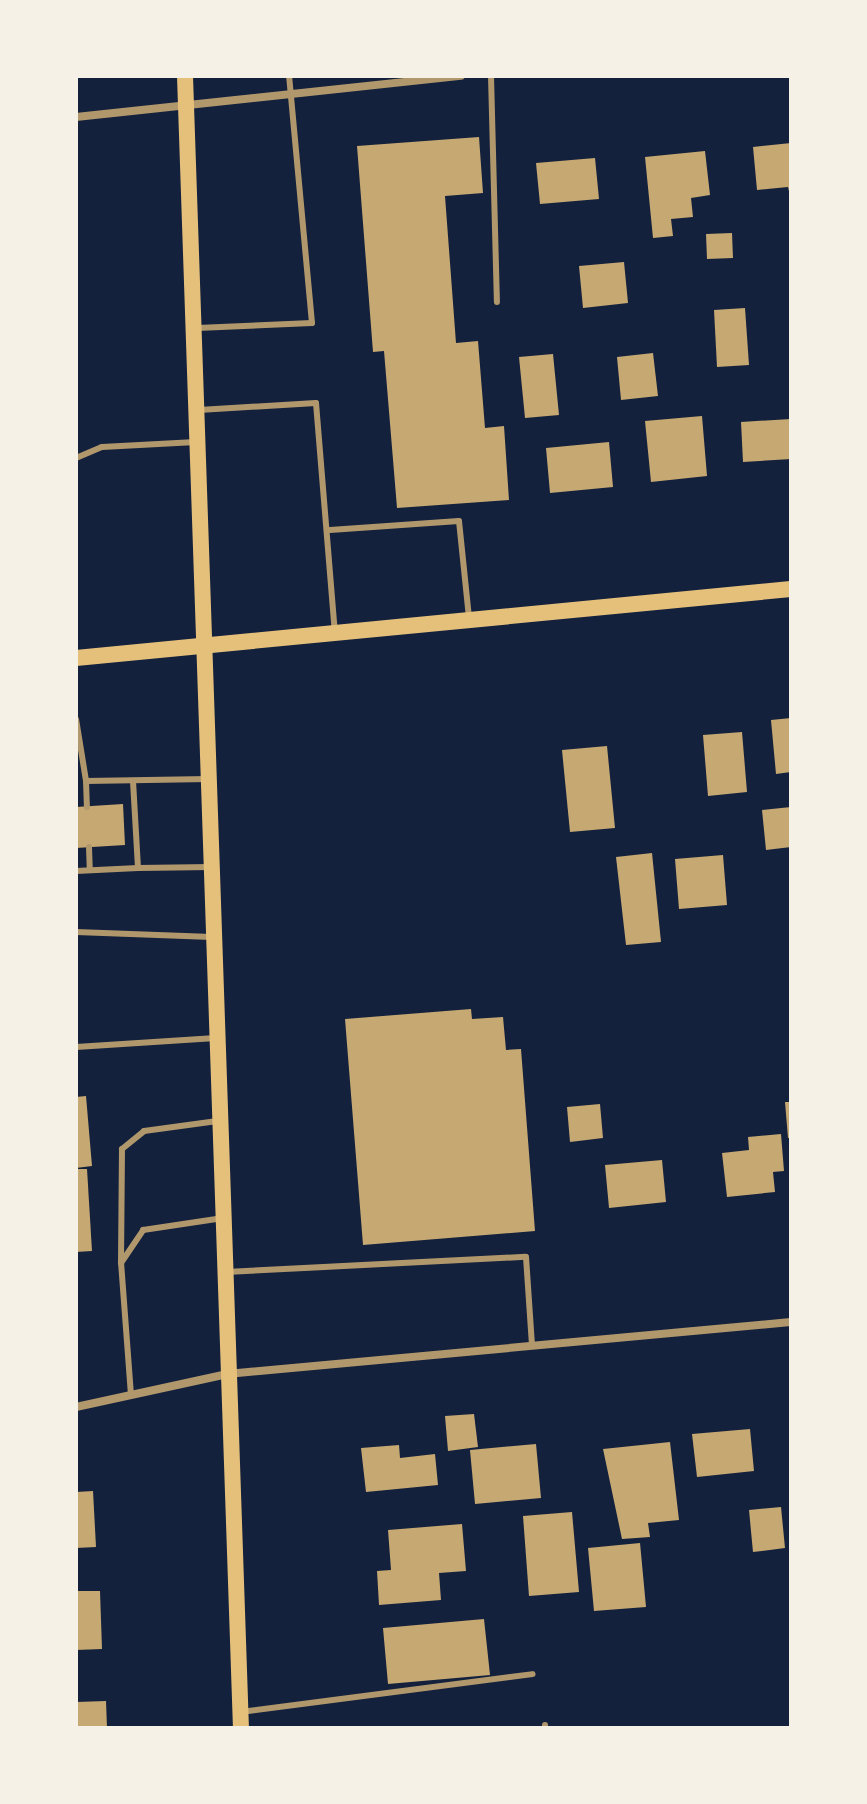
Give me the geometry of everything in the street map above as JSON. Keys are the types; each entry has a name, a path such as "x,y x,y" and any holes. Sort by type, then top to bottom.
{"main road":[{"path":"185,76 208,645 227,1374 241,1720"},
{"path":"76,658 791,589"}],"street":[{"path":"76,117 461,76"},
{"path":"76,1407 227,1374 791,1322"}],"lane":[{"path":"195,328 312,323 289,76"},
{"path":"491,76 497,302"},
{"path":"198,410 316,403 330,530 335,633"},
{"path":"76,458 102,447 200,442"},
{"path":"330,530 459,521 470,620"},
{"path":"76,719 87,807"},
{"path":"86,781 212,779"},
{"path":"133,781 138,868"},
{"path":"89,847 90,870"},
{"path":"76,871 214,867"},
{"path":"76,932 117,939 216,937"},
{"path":"76,1047 219,1038"},
{"path":"131,1395 121,1263 122,1149 144,1131 221,1121"},
{"path":"121,1263 143,1230 223,1218"},
{"path":"224,1272 526,1257 532,1346"},
{"path":"241,1720 533,1674"}],"building":[{"path":"479,137 483,193 445,196 456,343 478,341 485,428 504,426 509,500 397,508 384,351 373,352 357,146"},
{"path":"791,143 791,200 788,187 757,190 753,147"},
{"path":"705,151 710,195 691,198 693,217 671,219 673,236 653,238 645,157"},
{"path":"595,158 599,199 540,204 536,163"},
{"path":"732,233 733,258 707,259 706,234"},
{"path":"624,262 628,303 583,308 579,266"},
{"path":"745,308 749,365 717,367 714,310"},
{"path":"653,353 658,396 621,400 617,357"},
{"path":"553,354 559,415 525,418 519,357"},
{"path":"702,416 707,476 651,482 645,421"},
{"path":"791,419 791,459 743,462 741,422"},
{"path":"609,442 613,487 550,493 546,448"},
{"path":"791,718 791,772 776,774 771,720"},
{"path":"742,732 747,792 708,796 703,735"},
{"path":"607,746 615,828 570,832 562,750"},
{"path":"123,804 125,845 76,848 76,807"},
{"path":"791,807 791,847 766,850 762,810"},
{"path":"652,853 661,942 626,945 616,857"},
{"path":"723,855 727,905 679,909 675,859"},
{"path":"471,1009 472,1019 503,1017 506,1050 521,1049 535,1231 363,1245 345,1019"},
{"path":"86,1096 92,1166 76,1168 76,1097"},
{"path":"785,1102 791,1102 791,1138 788,1138"},
{"path":"600,1104 603,1138 570,1142 567,1107"},
{"path":"781,1134 784,1171 773,1172 775,1192 727,1197 722,1153 749,1150 748,1137"},
{"path":"662,1160 666,1202 609,1208 605,1165"},
{"path":"76,1169 87,1169 92,1251 76,1252"},
{"path":"474,1414 478,1447 448,1451 445,1416"},
{"path":"750,1429 754,1471 697,1477 692,1434"},
{"path":"670,1442 679,1520 648,1523 650,1537 622,1539 603,1449"},
{"path":"536,1444 541,1498 475,1504 470,1450"},
{"path":"399,1445 400,1458 435,1454 438,1485 366,1492 361,1448"},
{"path":"93,1491 96,1547 76,1548 76,1492"},
{"path":"781,1507 785,1548 753,1552 749,1510"},
{"path":"572,1512 579,1592 529,1596 523,1516"},
{"path":"462,1524 466,1571 439,1573 441,1600 379,1605 377,1571 391,1570 388,1530"},
{"path":"640,1543 646,1607 594,1611 588,1548"},
{"path":"76,1591 100,1591 102,1649 76,1650"},
{"path":"484,1619 490,1675 388,1684 383,1628"},
{"path":"106,1701 107,1728 76,1728 76,1702"}]}
